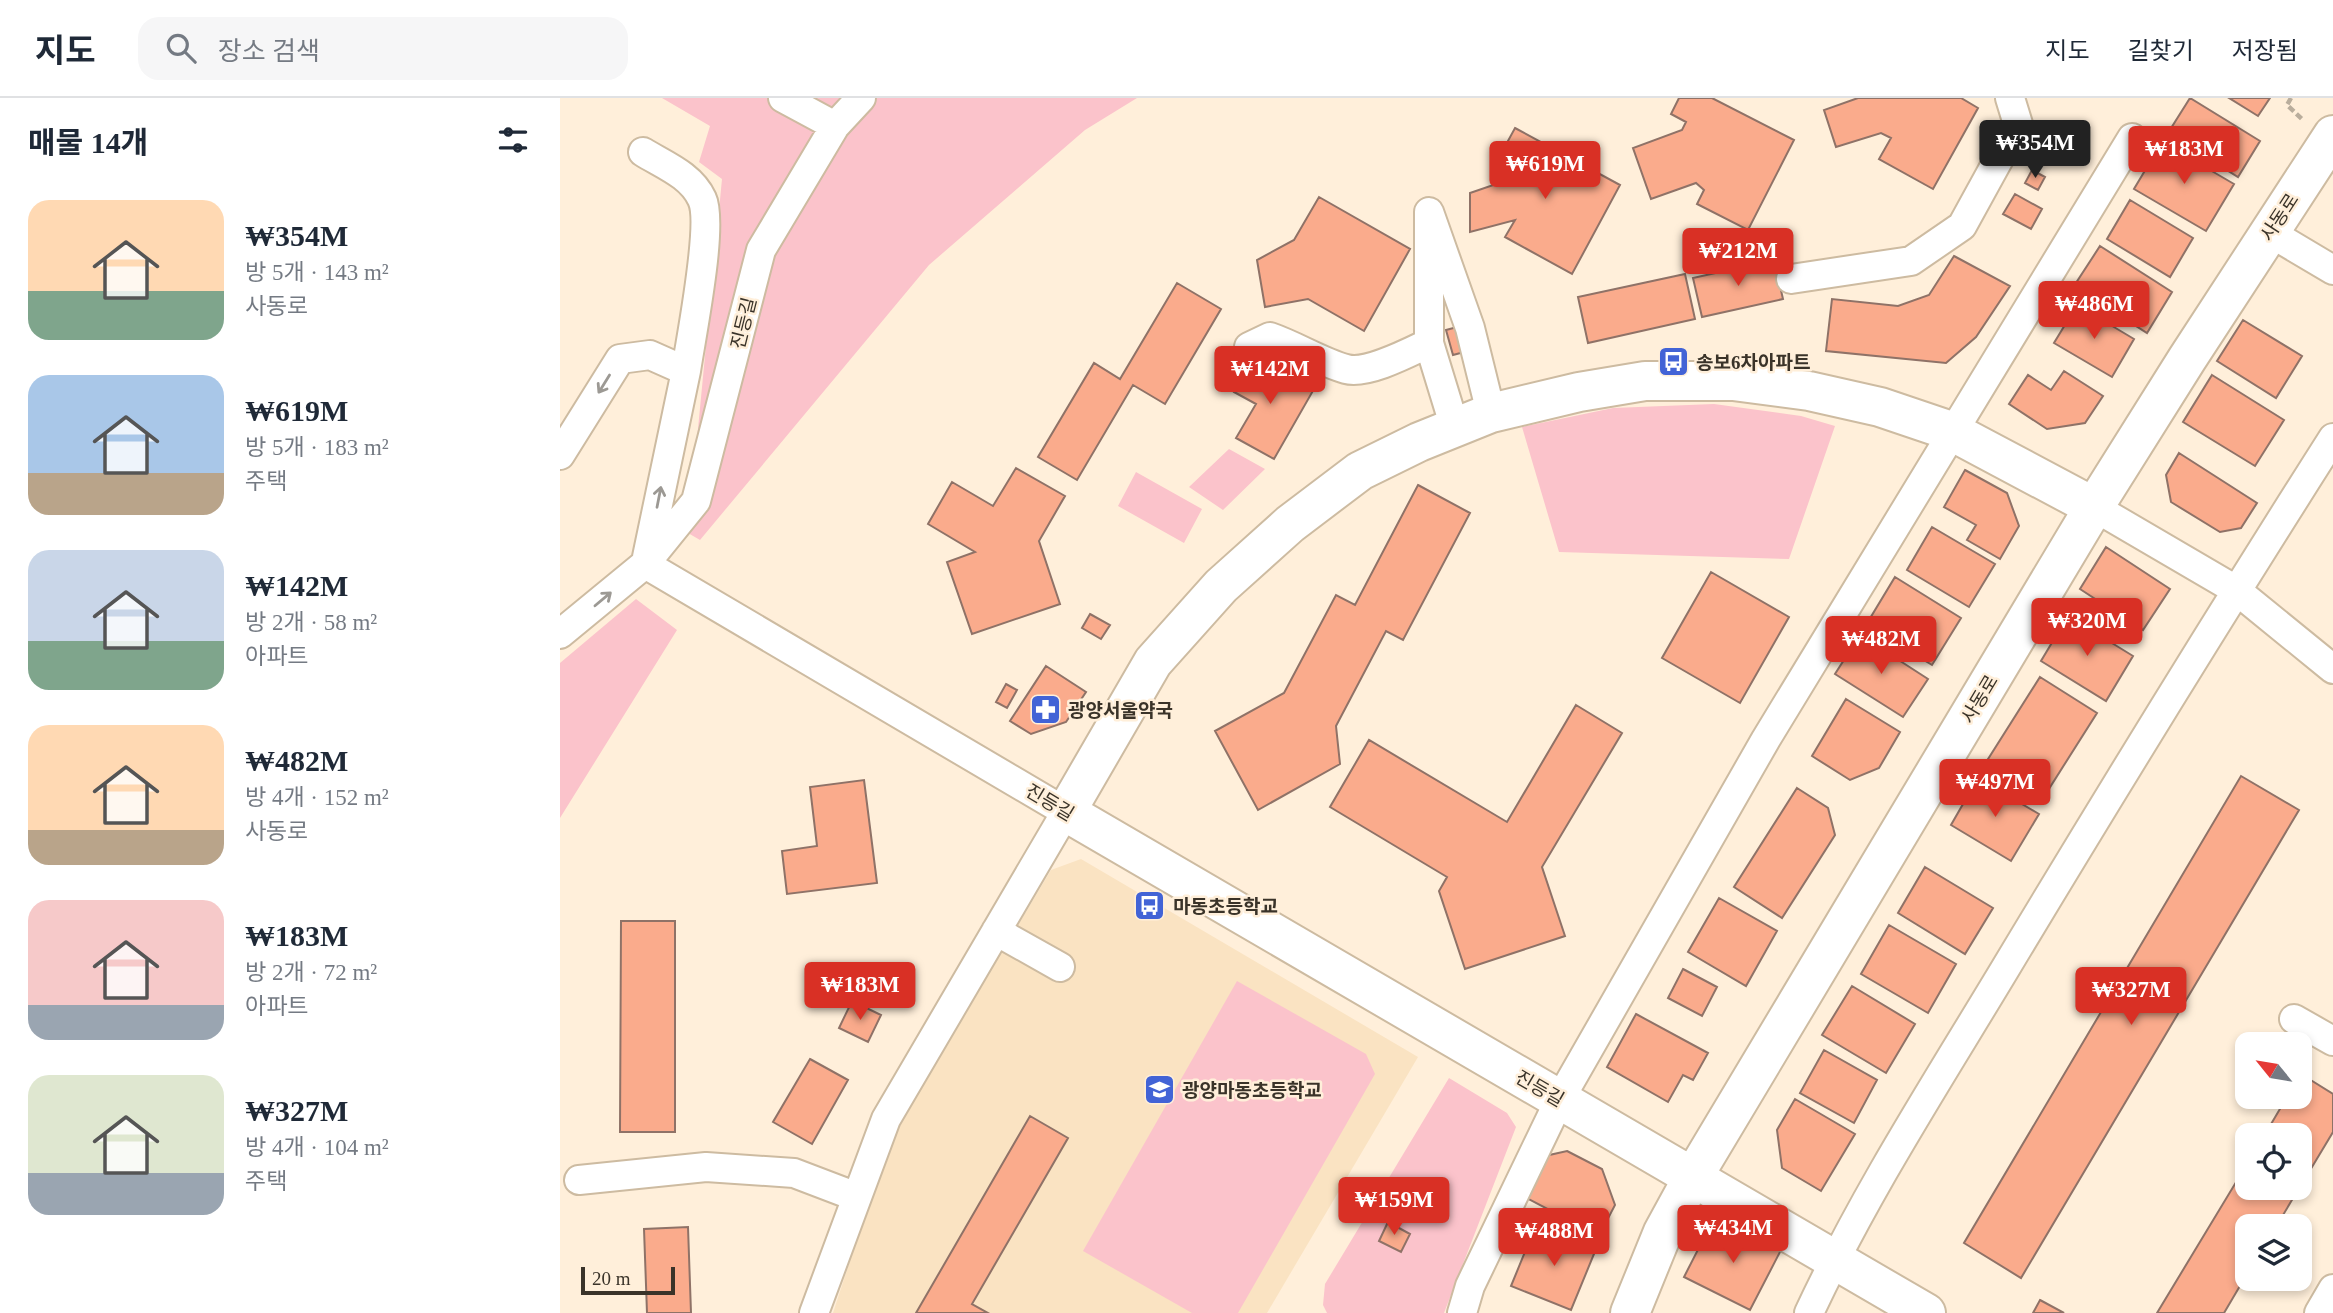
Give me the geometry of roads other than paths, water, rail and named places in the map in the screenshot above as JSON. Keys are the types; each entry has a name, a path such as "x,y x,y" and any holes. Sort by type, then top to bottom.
{"street":[{"path":"783,98 835,126"},
{"name":"진등길","path":"861,98 835,126 761,250 696,501 645,564 1926,1313"},
{"path":"1791,279 1911,261 1962,226 2018,124 2010,98"},
{"name":"사동로","path":"1630,1313 1663,1232 1693,1177 2094,507 2333,135"},
{"path":"1462,1313 1470,1286 1560,1099 1766,738 2132,138"},
{"path":"560,634 645,564 686,371 706,237 703,200 688,179 643,152"},
{"path":"1455,428 1429,344 1429,212 1469,328 1491,413"},
{"path":"2269,232 2333,270"},
{"path":"1249,347 1270,337 1349,370 1383,365 1429,344"},
{"path":"560,456 620,359 650,355 686,371"},
{"path":"814,1313 886,1119 1153,662 1221,586 1290,524 1360,471 1419,442 1491,413 1579,392 1645,381 1733,381 1809,391 1880,407 1951,431 2094,507 2236,590 2333,669"},
{"path":"1809,1313 1834,1259 1884,1168 2236,590 2333,438"},
{"path":"996,931 1060,967"},
{"path":"2294,1019 2333,1041"},
{"path":"579,1180 706,1167 794,1173 857,1196"},
{"path":"2319,1313 2333,1289"}],"place":[{"name":"송보6차아파트","path":"1673,362"},
{"name":"광양서울약국","path":"1045,710"},
{"name":"마동초등학교","path":"1150,906"},
{"name":"광양마동초등학교","path":"1159,1090"}]}
